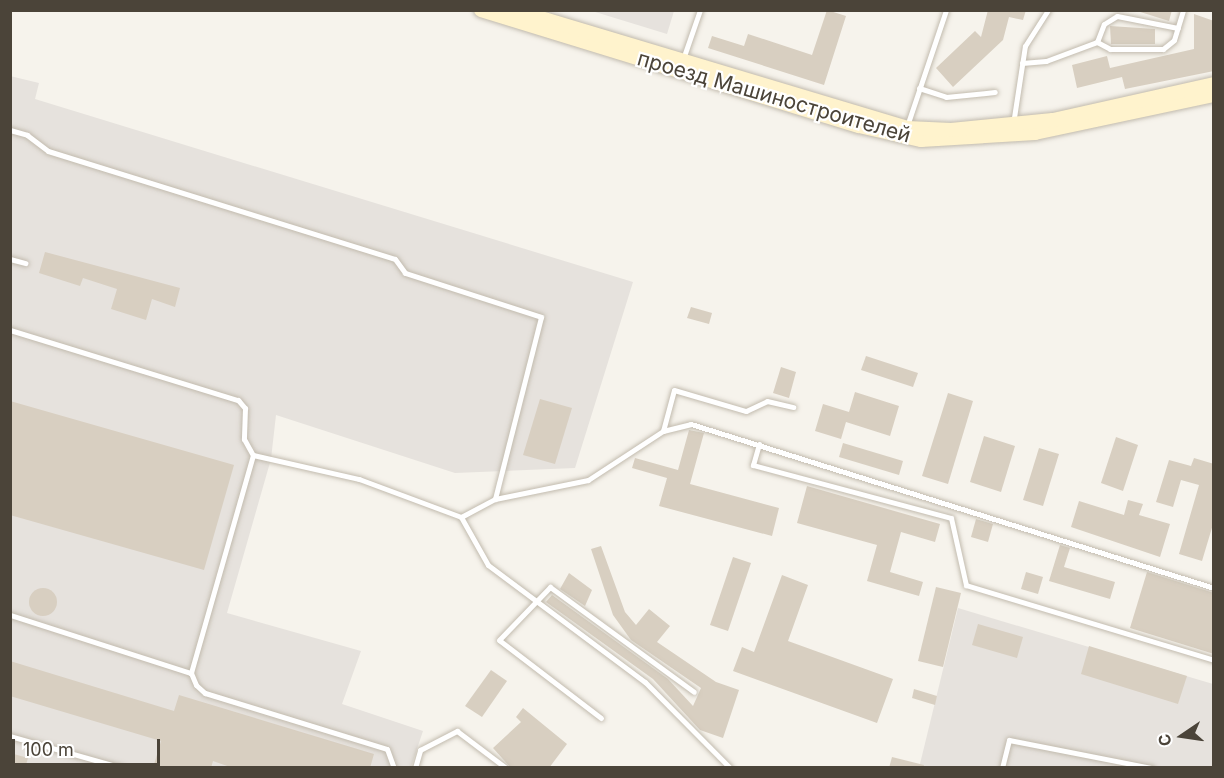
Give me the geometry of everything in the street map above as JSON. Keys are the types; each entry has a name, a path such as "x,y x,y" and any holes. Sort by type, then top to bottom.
{"main road":[{"name":"проезд Машиностроителей","path":"481,10 907,128 1013,125 1214,84"},
{"path":"514,10 681,65"},
{"name":"проезд Машиностроителей","path":"681,65 859,126 921,140 1035,133 1214,95"}],"lane":[{"path":"681,65 700,10"},
{"path":"907,128 946,10"},
{"path":"1013,125 1025,46 1048,10"},
{"path":"1097,42 1110,49 1154,51 1171,45 1183,10"},
{"path":"1022,63 1046,61 1097,42 1104,24 1117,16 1178,28"},
{"path":"919,88 946,97 995,92"},
{"path":"10,130 27,135 48,151 395,259 405,273 541,317 495,499"},
{"path":"10,259 25,263"},
{"path":"10,330 238,400 245,408 244,439 253,455 191,673"},
{"path":"663,431 674,390 746,411 767,401 793,407"},
{"path":"461,517 495,499 588,480 663,431 691,424 1214,588"},
{"path":"759,444 753,465 951,518 966,585 1214,660"},
{"path":"253,455 359,479 461,517 488,565 534,602 645,682 730,768"},
{"path":"601,718 499,640 550,586 694,692"},
{"path":"10,615 191,673 205,693 387,749 394,768"},
{"path":"415,768 420,750 457,730 506,768"},
{"path":"10,736 123,768"},
{"path":"1002,768 1009,740 1152,768"}],"shaded area":[{"path":"674,10 667,34 592,11"},
{"path":"10,76 39,83 35,99 633,282 575,468 455,473 276,415 271,459 227,613 361,651 342,704 423,731 411,767 11,767"},
{"path":"958,608 1213,684 1213,767 919,768"}],"building":[{"path":"827,10 846,16 824,85 708,48 712,36 744,46 748,34 812,55"},
{"path":"988,10 1026,10 1023,20 1009,17 1003,40 953,87 936,68 975,31 981,37"},
{"path":"1134,10 1172,10 1169,21"},
{"path":"1194,14 1214,21 1214,71 1125,89 1122,77 1077,88 1072,65 1107,56 1110,68 1194,49"},
{"path":"1110,26 1155,29 1155,44 1111,44"},
{"path":"45,252 180,288 175,307 152,299 146,320 111,309 117,289 83,278 80,286 39,273"},
{"path":"691,307 712,313 709,324 687,318"},
{"path":"866,356 918,373 913,387 861,370"},
{"path":"781,367 796,372 789,398 773,393"},
{"path":"855,392 899,406 890,436 846,422 841,439 815,431 823,404 849,412"},
{"path":"948,393 973,401 948,484 922,476"},
{"path":"540,399 572,408 555,464 523,455"},
{"path":"10,401 234,465 204,570 10,515"},
{"path":"689,430 704,433 690,484 779,508 772,536 659,506 667,478 632,468 635,458 678,470"},
{"path":"984,436 1015,446 1001,492 970,482"},
{"path":"1116,437 1138,445 1123,491 1101,483"},
{"path":"843,443 903,461 899,475 839,457"},
{"path":"1039,448 1059,454 1043,506 1023,500"},
{"path":"1194,458 1214,464 1214,521 1202,561 1179,554 1199,485 1181,480 1173,507 1156,502 1169,460 1191,466"},
{"path":"807,486 940,524 935,542 901,532 890,572 923,582 919,596 867,581 877,545 797,523"},
{"path":"1128,500 1143,504 1139,515 1170,524 1160,557 1071,527 1079,501 1124,515"},
{"path":"976,519 993,524 988,542 971,537"},
{"path":"1060,545 1070,548 1064,567 1115,582 1110,599 1049,581"},
{"path":"601,546 625,612 636,625 649,609 670,626 657,642 716,682 739,690 723,738 700,730 653,679 546,602 552,595 668,679 693,706 701,688 631,640 613,615 591,549"},
{"path":"733,557 751,563 728,631 710,625"},
{"path":"1026,572 1043,577 1038,594 1021,589"},
{"path":"1147,572 1214,593 1214,654 1130,628"},
{"path":"569,573 592,590 585,606 560,589"},
{"path":"782,575 808,585 788,641 893,679 877,723 733,671 742,647 754,652"},
{"path":"936,587 961,593 943,667 918,661"},
{"path":"43,588 53,592 57,602 53,612 43,616 33,612 29,602 33,592"},
{"path":"978,624 1023,637 1017,658 972,645"},
{"path":"1089,646 1187,676 1178,704 1081,674"},
{"path":"10,661 174,711 179,695 374,754 370,768 233,768 213,761 211,768 153,768 161,741 10,696"},
{"path":"491,670 507,681 482,717 465,706"},
{"path":"914,689 937,696 935,705 912,698"},
{"path":"523,708 567,744 549,768 511,768 493,748 521,722 516,717"},
{"path":"10,753 28,758 25,768 10,768"},
{"path":"892,757 924,765 923,768 889,768"}]}
